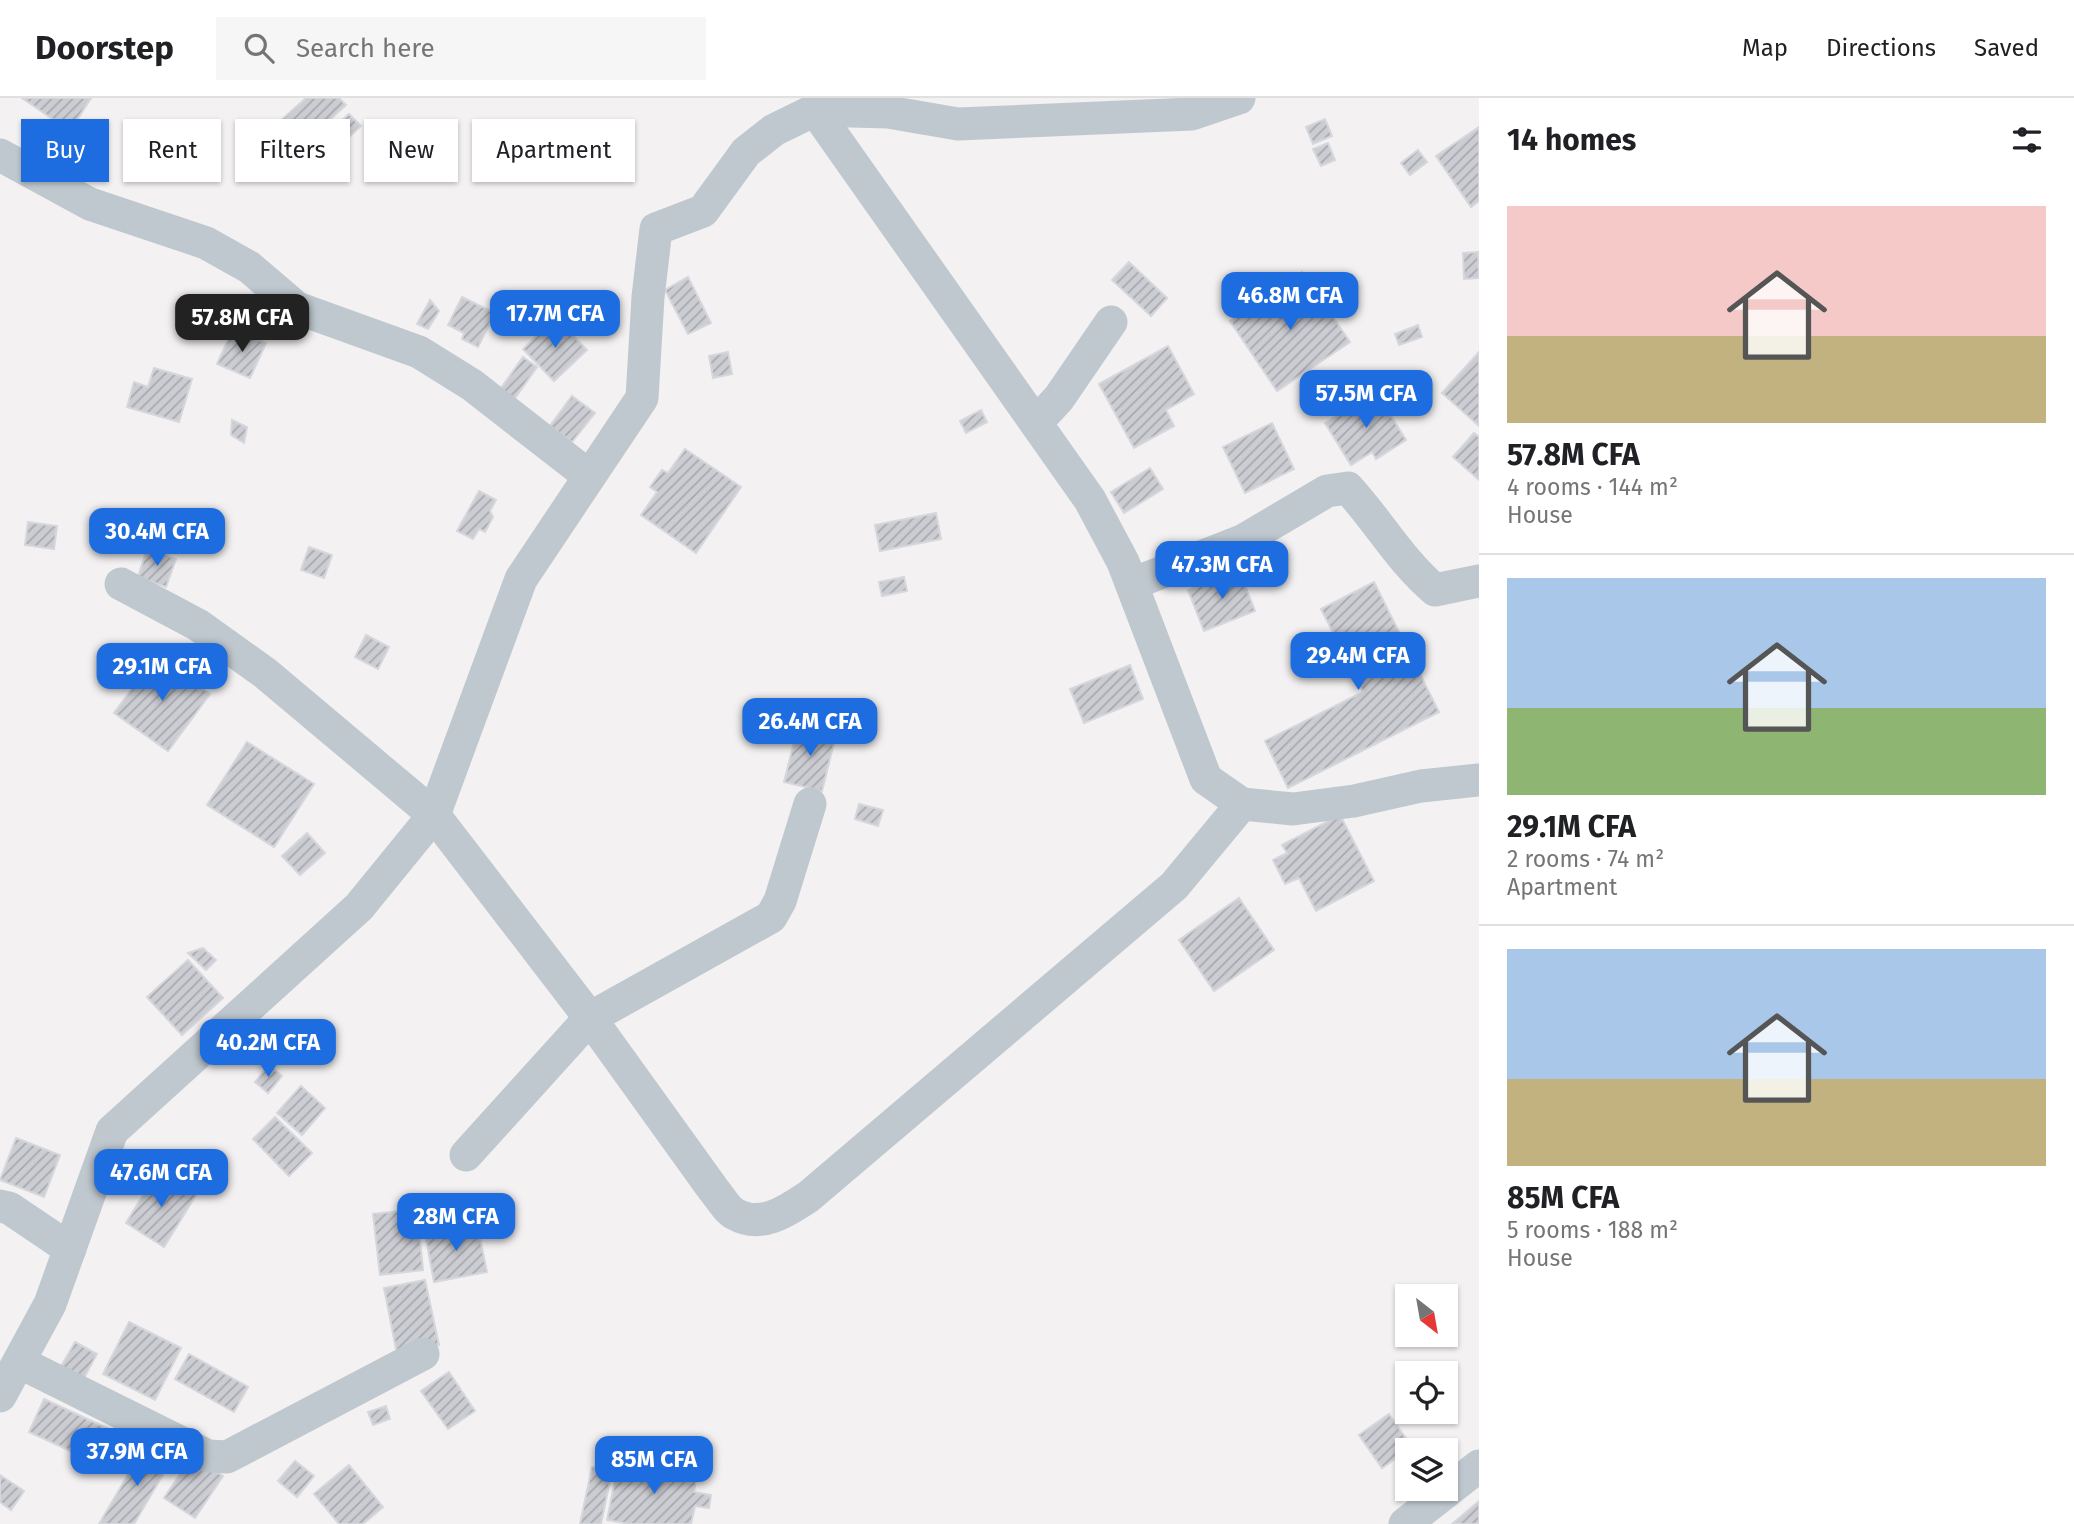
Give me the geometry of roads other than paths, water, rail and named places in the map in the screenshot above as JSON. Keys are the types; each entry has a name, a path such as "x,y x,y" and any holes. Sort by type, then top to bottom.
{"street":[{"path":"0,1396 50,1304 112,1131 359,906 434,816 521,579 642,398 648,297 656,229 704,211 746,152 774,130 815,110 902,106 958,124 1192,114 1239,98"},
{"path":"815,110 1090,500 1132,584 1206,779 1242,804 1293,809 1354,801 1421,786 1479,780"},
{"path":"0,155 90,204 206,243 249,267 297,308 419,352 472,385 589,476"},
{"path":"1036,423 1059,398 1111,323"},
{"path":"1132,584 1244,540 1327,491 1348,488 1370,512 1391,546 1435,590 1479,581"},
{"path":"121,584 198,625 265,673 434,816 590,1018 727,1206 735,1214 762,1220 783,1213 808,1197 1174,887 1242,804"},
{"path":"466,1155 590,1018 771,917 780,901 810,804"},
{"path":"0,1206 9,1208 70,1249"},
{"path":"19,1362 208,1456 227,1457 423,1354"},
{"path":"1405,1524 1479,1466"}]}
